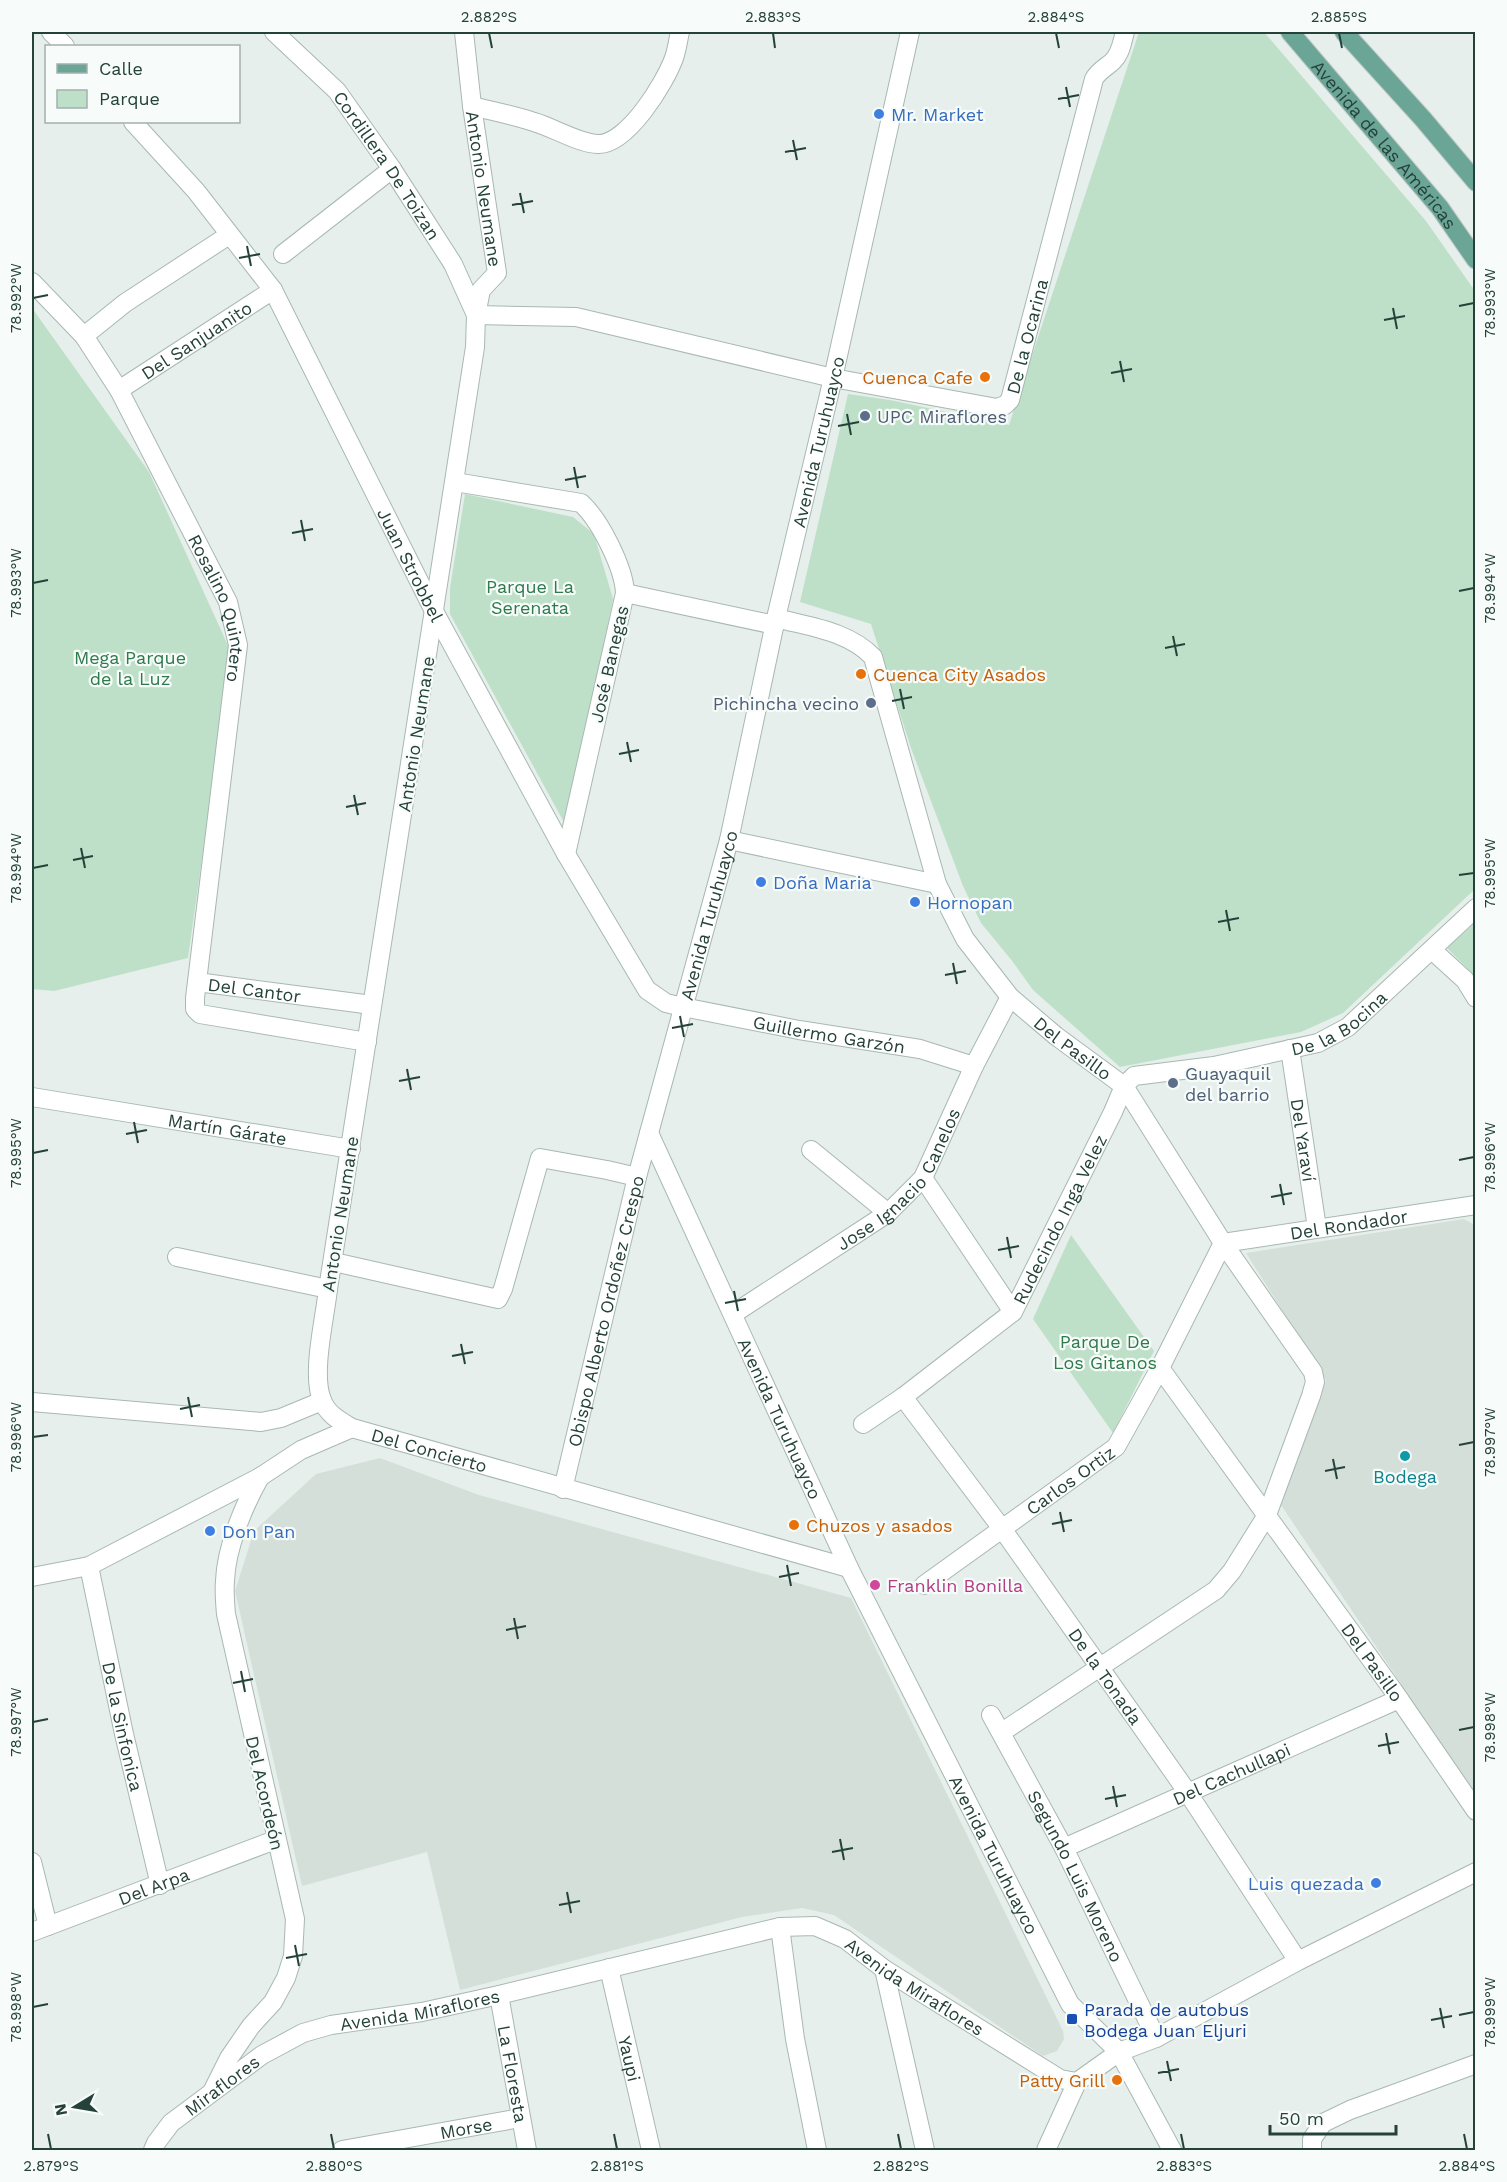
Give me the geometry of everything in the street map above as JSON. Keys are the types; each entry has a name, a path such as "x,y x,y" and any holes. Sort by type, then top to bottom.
{"main road":[{"name":"Avenida de las Américas","path":"1290,32 1440,208 1476,260"},
{"path":"1344,32 1423,119 1475,181"}],"street":[{"path":"51,32 63,45"},
{"name":"Cordillera De Toizan","path":"274,32 337,91 392,169 453,264 476,315"},
{"name":"Antonio Neumane","path":"322,1401 317,1379 328,1289 455,482 475,347 476,315 481,290 497,273 472,106 464,32"},
{"path":"472,106 534,122 589,143 602,144 627,130 665,79 675,57 680,32"},
{"name":"Avenida Turuhuayco","path":"910,32 729,840 649,1133 849,1568 1070,2004 1119,2052 1172,2151"},
{"name":"De la Ocarina","path":"476,315 576,317 833,378 997,408 1005,405 1010,400 1094,79 1119,52 1125,32"},
{"name":"Juan Strobbel","path":"133,123 196,191 273,290 435,613 566,854 647,990 666,1003 683,1007"},
{"path":"283,254 392,169"},
{"path":"84,336 125,303 229,235"},
{"name":"Rosalino Quintero","path":"32,282 84,336 119,390 228,602 238,645 196,982"},
{"name":"Del Sanjuanito","path":"119,390 273,290"},
{"name":"José Banegas","path":"455,482 581,503 591,512 625,580 625,593 566,854"},
{"name":"Del Pasillo","path":"625,593 847,637 861,645 873,657 937,884 965,939 1010,997 1056,1036 1124,1086 1223,1242 1313,1372 1315,1382 1267,1515"},
{"path":"729,840 937,884"},
{"name":"De la Bocina","path":"1124,1086 1134,1077 1214,1066 1318,1043 1348,1027 1476,908"},
{"path":"1432,950 1465,980 1476,998"},
{"name":"Del Cantor","path":"367,1042 200,1014 194,1004 196,982 372,1005"},
{"name":"Jose Ignacio Canelos","path":"733,1314 888,1213 923,1178 974,1066 1010,997"},
{"name":"Guillermo Garzón","path":"683,1007 799,1030 920,1049 974,1066"},
{"name":"Del Yaraví","path":"1290,1049 1317,1228"},
{"name":"Rudecindo Inga Velez","path":"863,1424 903,1398 1013,1312 1124,1086"},
{"name":"Martín Gárate","path":"32,1097 351,1149"},
{"name":"Obispo Alberto Ordoñez Crespo","path":"563,1489 649,1133"},
{"path":"811,1150 888,1213"},
{"path":"334,1262 498,1299 503,1289 540,1158 637,1177"},
{"path":"923,1178 1013,1312"},
{"name":"Del Rondador","path":"1223,1242 1476,1205"},
{"name":"Carlos Ortiz","path":"924,1586 1116,1447 1160,1368 1223,1242"},
{"path":"177,1257 328,1289"},
{"name":"Del Pasillo","path":"1160,1368 1399,1699 1476,1810"},
{"name":"De la Tonada","path":"903,1398 1003,1530 1188,1793 1298,1961"},
{"path":"32,1401 261,1422 281,1418 322,1401 336,1419 351,1428"},
{"name":"Del Concierto","path":"32,1577 88,1566 260,1477 301,1450 351,1428 849,1568"},
{"name":"Del Acordeón","path":"212,2092 229,2058 251,2026 273,2002 286,1978 293,1956 295,1918 226,1614 225,1578 234,1535 244,1506 260,1477"},
{"path":"1002,1732 1216,1590 1232,1570 1267,1515"},
{"name":"De la Sinfonica","path":"88,1566 124,1734 160,1885"},
{"name":"Del Cachullapi","path":"1065,1848 1399,1699"},
{"name":"Segundo Luis Moreno","path":"991,1715 1065,1848 1156,2038"},
{"name":"Del Arpa","path":"40,1929 276,1840"},
{"path":"32,1862 40,1929"},
{"path":"1046,2151 1077,2082 1119,2052 1156,2038 1298,1961 1476,1872"},
{"name":"Avenida Miraflores","path":"303,2033 331,2025 422,2012 499,1995 780,1927 815,1926 845,1939 884,1969 1060,2079 1077,2082"},
{"path":"780,1927 795,2039 817,2151"},
{"name":"Yaupi","path":"609,1968 651,2151"},
{"path":"884,1969 925,2151"},
{"name":"La Floresta","path":"499,1995 527,2151"},
{"name":"Miraflores","path":"153,2151 171,2123 261,2055 303,2033"},
{"path":"1312,2151 1312,2139 1323,2123 1350,2110 1476,2064"},
{"name":"Morse","path":"342,2151 520,2118"}],"shaded area":[{"path":"1464,1219 1475,1225 1475,1794 1279,1502 1326,1380 1246,1253"},
{"path":"380,1458 479,1495 851,1598 1063,2031 1064,2039 1057,2051 1043,2056 834,1915 802,1908 742,1917 460,1990 427,1852 302,1886 235,1591 254,1531 316,1474"}],"green space":[{"path":"1139,32 1264,32 1426,221 1475,291 1475,889 1343,1013 1301,1032 1120,1067 1033,990 981,923 963,886 911,748 871,624 800,602 848,394 890,400 1009,425"},
{"name":"Mega Parque de la Luz","path":"32,308 149,472 231,652 188,958 54,991 32,989"},
{"name":"Parque La Serenata","path":"465,494 573,517 594,534 613,599 566,826 450,614 450,588"},
{"path":"1475,923 1475,976 1447,948"},
{"name":"Parque De Los Gitanos","path":"1071,1235 1154,1351 1113,1433 1033,1319"}],"place":[{"name":"Mr. Market","path":"879,114"},
{"name":"Cuenca Cafe","path":"985,377"},
{"name":"UPC Miraflores","path":"865,416"},
{"name":"Cuenca City Asados","path":"861,674"},
{"name":"Pichincha vecino","path":"871,703"},
{"name":"Doña Maria","path":"761,882"},
{"name":"Hornopan","path":"915,902"},
{"name":"Guayaquil del barrio","path":"1173,1083"},
{"name":"Bodega","path":"1405,1456"},
{"name":"Chuzos y asados","path":"794,1525"},
{"name":"Don Pan","path":"210,1531"},
{"name":"Franklin Bonilla","path":"875,1585"},
{"name":"Luis quezada","path":"1376,1883"},
{"name":"Parada de autobus Bodega Juan Eljuri","path":"1072,2019"},
{"name":"Patty Grill","path":"1117,2080"}]}
